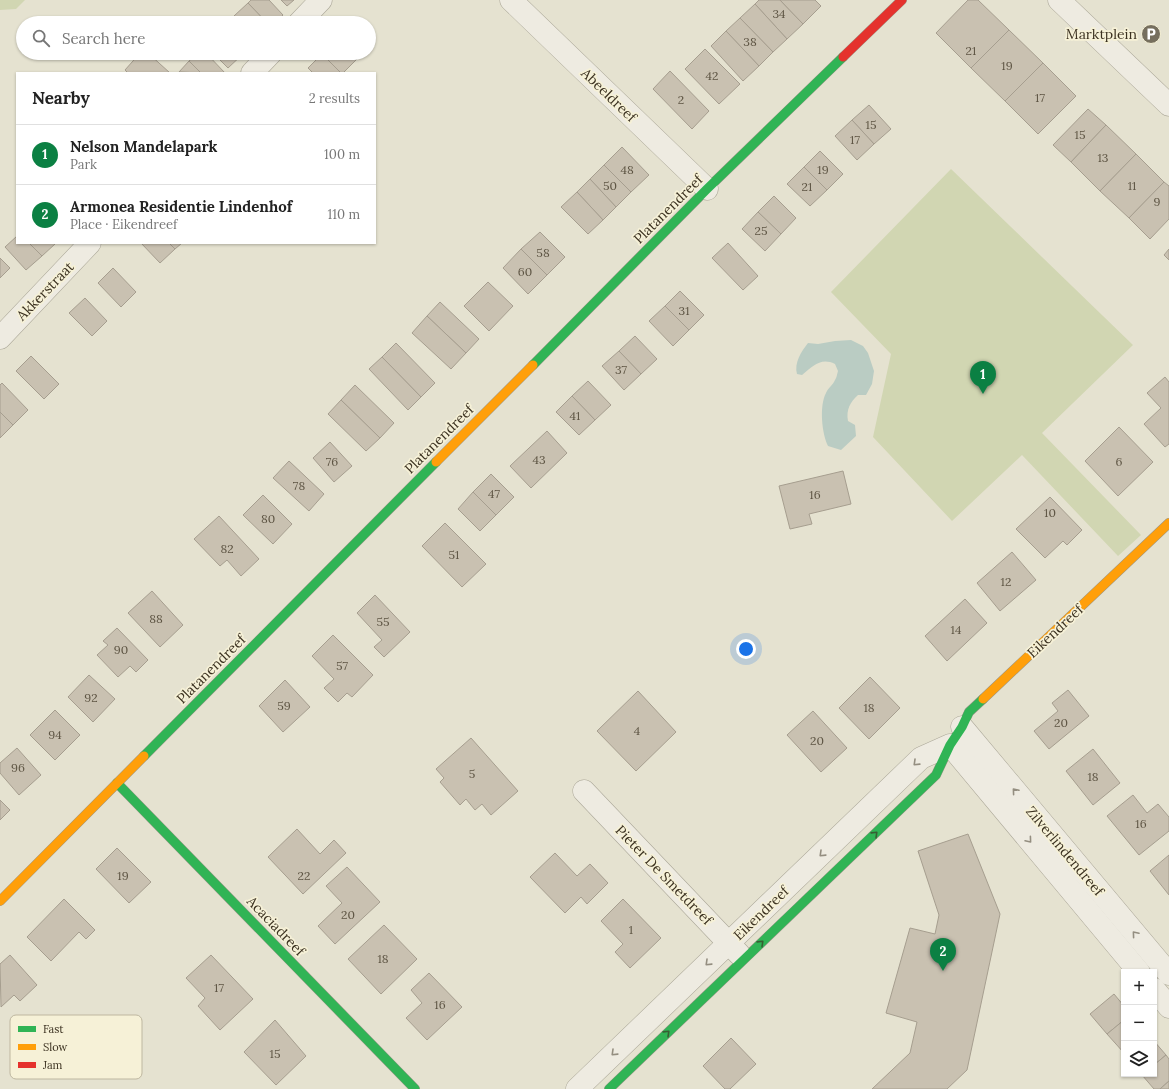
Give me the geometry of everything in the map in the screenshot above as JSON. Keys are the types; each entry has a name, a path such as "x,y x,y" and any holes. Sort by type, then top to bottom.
{"street":[{"path":"306,16 321,0"},
{"name":"Abeeldreef","path":"511,0 707,189"},
{"name":"Platanendreef","path":"0,901 707,189 902,0"},
{"path":"1059,0 1169,106"},
{"path":"253,72 264,60"},
{"name":"Akkerstraat","path":"0,338 89,244"},
{"name":"Eikendreef","path":"608,1089 936,775 950,745 962,727 969,712 1169,523"},
{"name":"Zilverlindendreef","path":"962,727 1144,967"},
{"name":"Eikendreef","path":"577,1089 921,758 950,745"},
{"name":"Zilverlindendreef","path":"950,745 1144,967 1169,974"},
{"name":"Acaciadreef","path":"117,783 415,1089"},
{"name":"Pieter De Smetdreef","path":"584,791 730,943 744,960"},
{"path":"1157,993 1169,1007"}],"green space":[{"path":"0,0 25,0 16,9 0,10"},
{"path":"951,169 1133,345 1042,433 1141,535 1118,556 1022,455 952,521 873,437 891,354 831,292"}],"shaded area":[{"path":"851,340 863,346 868,353 874,371 872,384 866,395 858,395 849,406 848,421 855,425 856,436 841,450 828,446 822,420 824,399 827,391 836,379 838,371 835,364 830,362 821,362 802,375 797,374 796,366 808,343 818,344"}],"building":[{"path":"251,0 269,0 283,15 260,16 248,3"},
{"path":"281,0 294,0 287,6"},
{"path":"759,0 780,0 803,24 787,39 755,4"},
{"path":"780,0 815,0 821,6 803,24"},
{"path":"968,0 978,0 1009,30 971,68 936,33"},
{"path":"248,3 260,16 234,16"},
{"path":"755,4 787,39 773,52 740,18"},
{"path":"740,18 773,52 759,66 726,31"},
{"path":"1009,30 1043,63 1005,101 971,68"},
{"path":"726,31 759,66 743,81 711,46"},
{"path":"705,49 740,84 719,104 685,69"},
{"path":"134,60 156,60 169,72 127,72 125,70"},
{"path":"213,60 224,72 200,72 189,61"},
{"path":"220,60 237,60 228,68"},
{"path":"316,60 328,60 340,72 312,72 308,68"},
{"path":"328,60 356,60 344,72 340,72"},
{"path":"189,61 200,72 179,72"},
{"path":"1043,63 1076,96 1038,134 1005,101"},
{"path":"670,71 709,111 692,129 653,89"},
{"path":"869,105 891,129 874,144 852,120"},
{"path":"1088,109 1106,125 1071,162 1053,145"},
{"path":"852,120 874,144 857,160 835,136"},
{"path":"1106,125 1136,154 1100,191 1071,162"},
{"path":"622,147 649,175 631,192 604,165"},
{"path":"820,151 843,174 827,190 804,167"},
{"path":"1136,154 1164,182 1129,218 1100,191"},
{"path":"604,165 631,192 616,207 590,179"},
{"path":"804,167 827,190 810,206 787,184"},
{"path":"590,179 616,207 603,220 577,192"},
{"path":"1164,182 1169,186 1169,219 1150,239 1129,218"},
{"path":"577,192 603,220 588,234 561,207"},
{"path":"774,196 796,218 781,234 758,212"},
{"path":"758,212 781,234 765,251 742,229"},
{"path":"540,232 565,257 547,275 521,249"},
{"path":"16,237 16,244 30,244 42,256 26,270 5,247"},
{"path":"728,243 758,276 743,290 712,258"},
{"path":"30,244 55,244 42,256"},
{"path":"142,244 170,244 175,249 160,263"},
{"path":"170,244 181,244 175,249"},
{"path":"521,249 547,275 528,294 503,268"},
{"path":"1169,249 1169,260 1164,255"},
{"path":"0,258 10,268 0,278"},
{"path":"113,268 136,292 121,307 98,283"},
{"path":"488,282 513,306 489,331 464,306"},
{"path":"680,291 704,315 689,330 665,306"},
{"path":"85,298 107,321 92,336 69,313"},
{"path":"440,302 479,339 466,353 427,316"},
{"path":"665,306 689,330 673,346 649,321"},
{"path":"427,316 466,353 451,369 412,333"},
{"path":"635,336 657,359 641,374 619,351"},
{"path":"396,343 435,383 421,397 382,357"},
{"path":"619,351 641,374 624,390 602,366"},
{"path":"31,356 59,384 44,399 16,371"},
{"path":"382,357 421,397 408,410 369,369"},
{"path":"1165,377 1169,382 1169,444 1165,447 1144,424 1161,408 1147,393"},
{"path":"588,381 611,405 595,420 572,396"},
{"path":"2,383 28,410 13,425 0,412 0,385"},
{"path":"355,385 394,423 380,438 341,400"},
{"path":"572,396 595,420 579,435 556,412"},
{"path":"341,400 380,438 366,451 328,414"},
{"path":"0,412 13,425 0,438"},
{"path":"1119,427 1153,462 1118,496 1085,461"},
{"path":"547,431 567,453 531,488 510,466"},
{"path":"330,442 352,466 334,482 313,458"},
{"path":"289,461 324,494 309,511 273,478"},
{"path":"843,471 851,504 809,514 812,524 790,529 779,486"},
{"path":"491,474 514,497 496,515 473,492"},
{"path":"473,492 496,515 480,531 458,509"},
{"path":"263,495 292,524 273,544 243,515"},
{"path":"1050,497 1082,530 1067,545 1063,541 1045,558 1016,529"},
{"path":"219,516 259,559 241,576 227,560 220,566 194,539"},
{"path":"445,523 486,564 462,587 422,546"},
{"path":"1012,552 1036,580 1000,611 977,583"},
{"path":"152,591 183,625 160,647 128,613"},
{"path":"375,595 410,632 384,657 374,647 382,640 357,613"},
{"path":"965,599 987,623 947,661 925,636"},
{"path":"117,628 148,660 136,672 130,666 118,677 97,655 108,645 103,641"},
{"path":"333,635 373,675 352,697 347,693 338,702 324,688 334,679 312,656"},
{"path":"89,675 115,699 93,722 68,697"},
{"path":"870,677 900,708 869,739 839,708"},
{"path":"285,680 310,707 283,732 259,706"},
{"path":"1068,690 1089,716 1049,749 1034,731 1058,711 1052,703"},
{"path":"638,691 676,732 636,771 597,731"},
{"path":"55,710 80,735 55,760 30,735"},
{"path":"813,711 847,748 821,772 787,735"},
{"path":"471,738 518,791 491,815 482,804 475,810 466,799 460,805 440,782 444,778 436,769"},
{"path":"17,748 41,775 19,795 0,773 0,763"},
{"path":"1093,749 1120,783 1093,805 1066,771"},
{"path":"1133,795 1147,813 1158,804 1169,817 1169,831 1139,855 1107,816"},
{"path":"0,800 10,810 0,820"},
{"path":"297,829 320,854 334,840 346,853 303,894 268,857"},
{"path":"968,834 1000,914 967,1070 947,1089 872,1089 910,1053 917,1022 886,1013 910,928 935,934 939,915 918,851"},
{"path":"117,848 151,882 129,903 96,869"},
{"path":"555,853 577,876 590,864 608,883 587,904 581,897 565,913 530,877"},
{"path":"1169,855 1169,895 1150,871"},
{"path":"347,867 380,902 335,944 318,926 342,903 326,886"},
{"path":"64,899 95,930 86,939 79,932 51,961 27,937"},
{"path":"623,899 661,938 630,968 615,952 623,944 601,921"},
{"path":"384,925 417,959 381,994 348,959"},
{"path":"10,955 37,985 20,1001 14,995 1,1007 0,964"},
{"path":"211,955 253,999 220,1030 198,1006 205,998 186,978"},
{"path":"429,973 462,1007 427,1040 406,1018 422,1003 411,990"},
{"path":"1114,994 1121,1002 1121,1022 1107,1034 1090,1014"},
{"path":"275,1020 306,1056 276,1085 244,1052"},
{"path":"1121,1022 1121,1050 1107,1034"},
{"path":"731,1038 756,1064 730,1089 725,1089 703,1066"},
{"path":"1157,1044 1166,1055 1157,1062"},
{"path":"1166,1055 1169,1059 1169,1081 1160,1089 1154,1089 1144,1077 1157,1077 1157,1062"},
{"path":"1169,1081 1169,1089 1160,1089"}],"traffic: fast":[{"path":"533,365 707,189 843,57"},
{"path":"144,756 436,462"},
{"path":"609,1089 936,775 950,745 962,727 969,712 983,699"},
{"path":"117,783 415,1089"}],"traffic: slow":[{"path":"436,462 533,365"},
{"path":"983,699 1169,523"},
{"path":"0,901 144,756"}],"traffic: jam":[{"path":"843,57 902,0"}],"place":[{"name":"Marktplein","path":"1151,34"},
{"name":"Nelson Mandelapark","path":"983,394"},
{"name":"Armonea Residentie Lindenhof","path":"943,971"}]}
